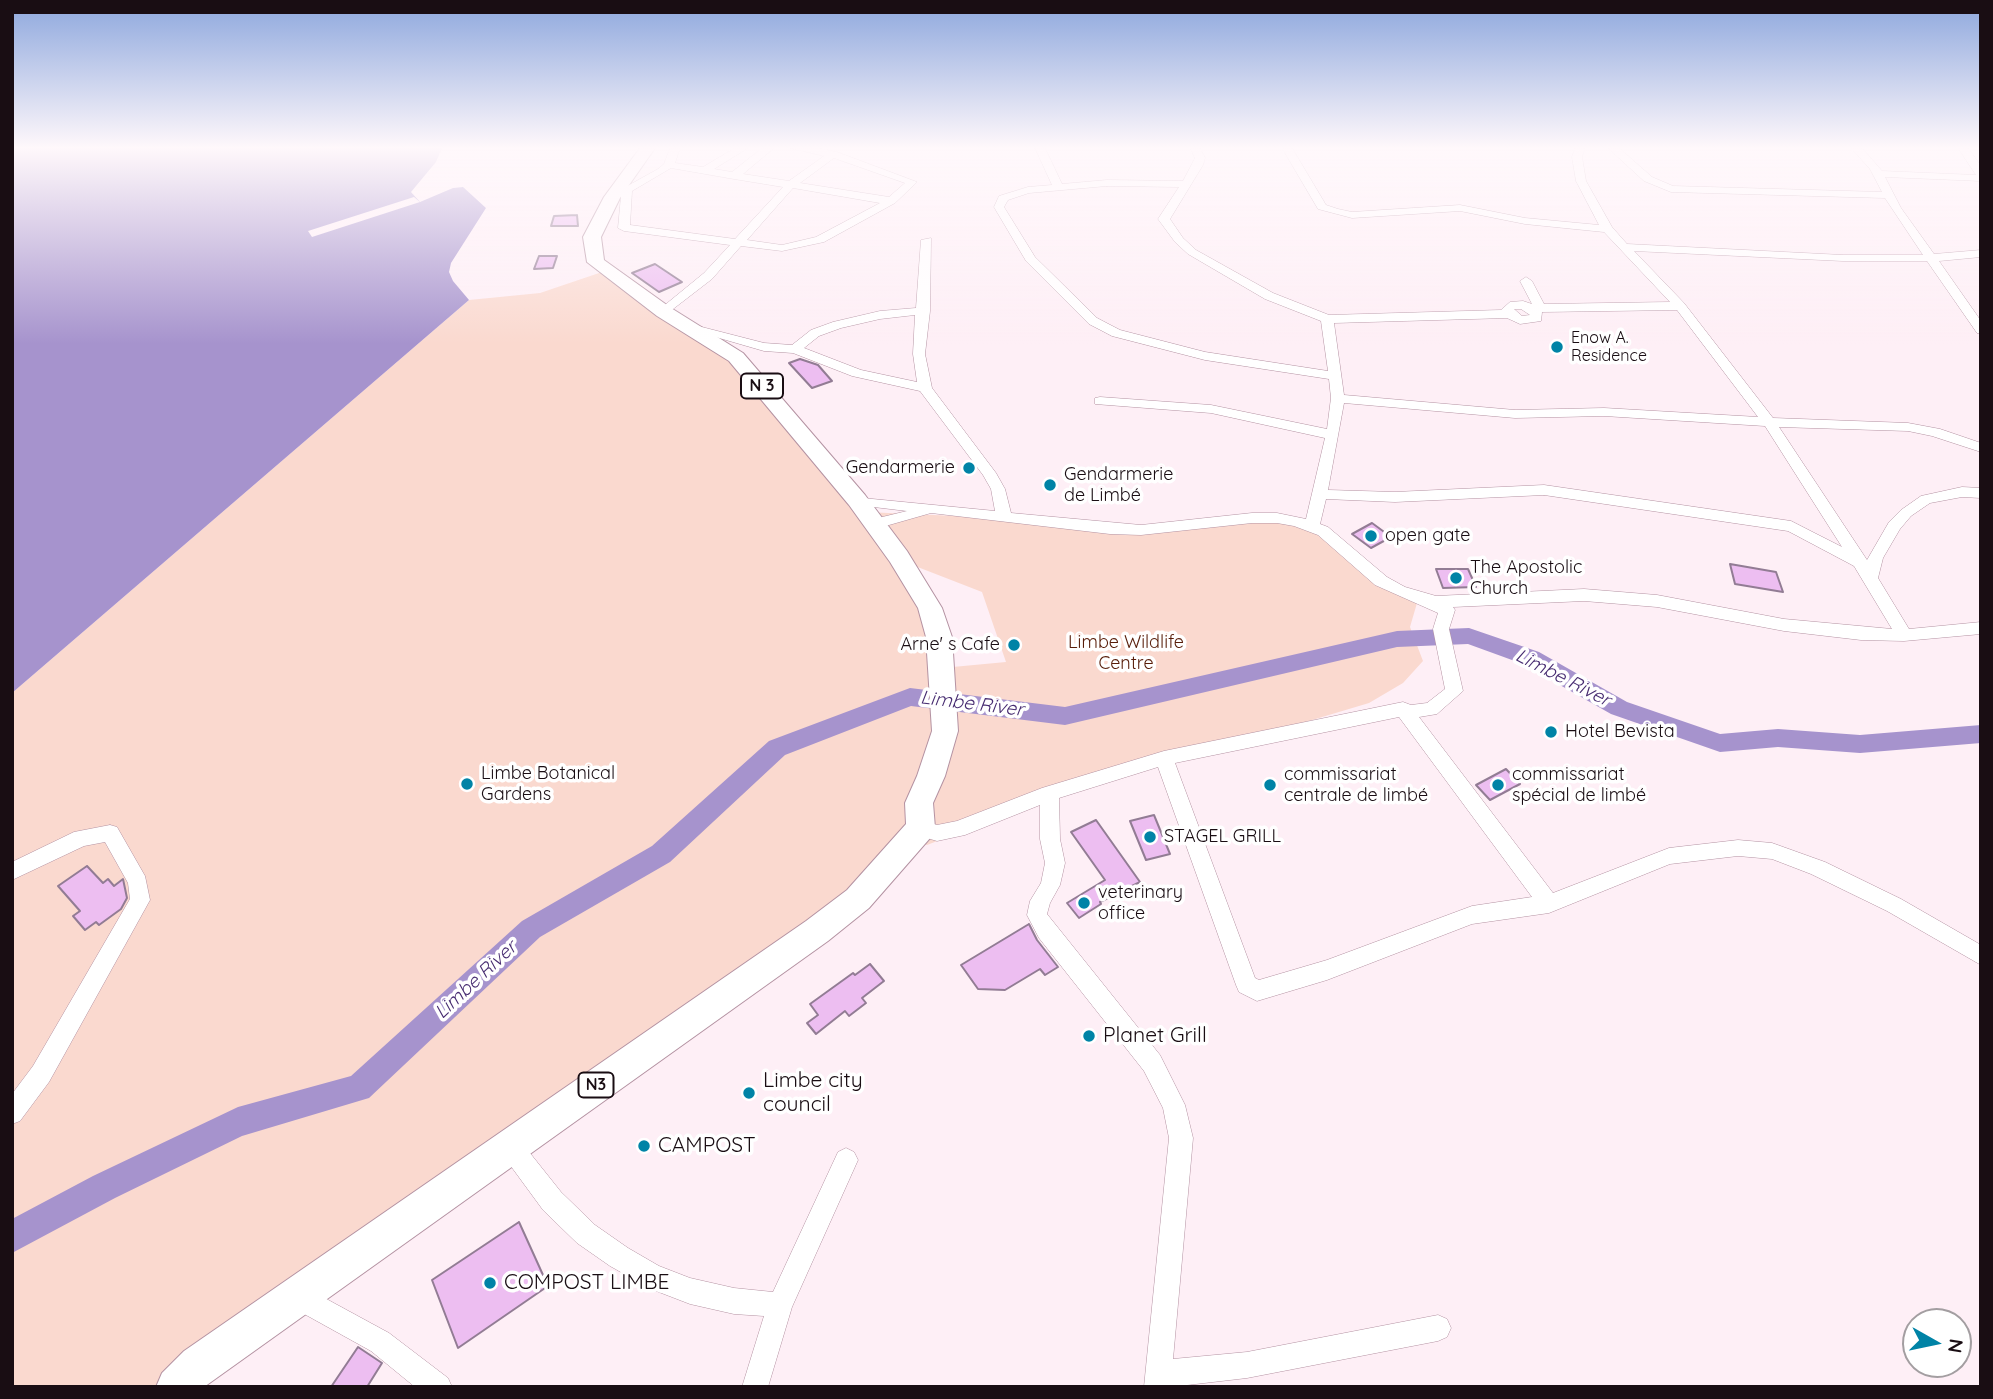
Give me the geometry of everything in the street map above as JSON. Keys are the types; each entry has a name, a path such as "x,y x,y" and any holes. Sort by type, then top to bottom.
{"highway":[{"name":"N 3","path":"607,213 592,237 596,262 664,313 736,357 857,500 899,557 930,608 939,637 945,731 931,776 919,803 921,828"},
{"name":"N3","path":"176,1387 198,1365 817,931 858,899 921,828"}],"street":[{"path":"622,213 624,228 772,247 794,247 820,240 869,213"},
{"path":"664,313 708,276 766,213"},
{"path":"1003,213 1030,259 1093,321 1116,333 1205,356 1335,376"},
{"path":"1167,213 1164,219 1179,240 1219,269 1269,296 1327,319 1508,314 1506,309 1510,306 1523,305 1536,308 1680,306"},
{"path":"1342,213 1378,213"},
{"path":"1488,213 1535,222 1607,229"},
{"path":"1598,213 1607,229 1680,306 1769,422 1904,635"},
{"path":"1901,213 1981,330"},
{"path":"927,240 919,354 925,388 998,489 1004,517"},
{"path":"1625,247 1843,258 1932,258 1981,253"},
{"path":"1527,281 1536,308"},
{"path":"795,349 815,333 837,325 880,315 924,311"},
{"path":"1312,527 1333,435 1338,398 1327,319"},
{"path":"694,329 764,347 795,349 857,373 925,388"},
{"path":"1338,398 1515,414 1604,412 1908,427 1935,432 1981,449"},
{"path":"1100,401 1211,409 1333,435"},
{"path":"1318,494 1395,497 1544,490 1791,526 1858,562"},
{"path":"1870,578 1875,558 1894,526 1906,513 1926,499 1962,492 1981,493"},
{"path":"857,500 938,507 1110,529 1140,530 1277,518 1312,527 1336,541 1381,581 1447,610 1441,629 1448,651 1454,691 1431,709 1409,712 1403,709 1164,758 1049,793 945,833 921,828"},
{"path":"875,524 938,507"},
{"path":"1421,599 1457,602 1584,595 1657,601 1824,631 1904,635 1981,628"},
{"path":"1403,709 1549,904"},
{"path":"1164,758 1247,985 1257,991 1327,970 1472,915 1549,904 1669,856 1738,848 1772,851 1818,868 1894,905 1981,956"},
{"path":"1049,793 1050,839 1055,863 1050,885 1040,901 1037,915 1046,931 1152,1063 1174,1105 1181,1138 1158,1380 1438,1328"},
{"path":"12,872 80,838 110,833 138,882 140,900 41,1074 12,1113"},
{"path":"510,1146 552,1201 586,1234 651,1276 690,1291 734,1301 780,1305"},
{"path":"755,1387 780,1305 846,1160"},
{"path":"297,1296 380,1342 408,1366 439,1387"}],"green space":[{"name":"Limbe Botanical Gardens","path":"602,272 735,359 866,512 1001,518 1122,533 1275,519 1310,527 1417,603 1410,627 1423,661 1403,683 1369,703 1035,803 927,845 899,837 850,898 172,1387 12,1387 12,693 469,300 540,293","holes":["897,559 982,592 1006,662 942,668 935,621"]}],"shaded area":[{"path":"12,213 483,213 451,263 449,272 469,300 12,693"}],"pier":[{"path":"363,213 385,213 312,237 308,231"}],"building":[{"path":"577,215 578,226 551,226 554,216"},
{"path":"539,256 557,256 553,268 534,269"},
{"path":"655,264 682,282 659,292 632,273"},
{"path":"800,359 818,365 832,381 812,388 789,363"},
{"name":"open gate","path":"1372,523 1391,537 1371,548 1352,534"},
{"path":"1730,564 1776,572 1783,592 1735,584"},
{"name":"The Apostolic Church","path":"1436,569 1468,569 1476,587 1443,588"},
{"name":"commissariat spécial de limbé","path":"1506,769 1520,784 1490,800 1476,785"},
{"name":"STAGEL GRILL","path":"1154,815 1170,854 1146,860 1130,821"},
{"path":"1096,820 1140,882 1100,902 1101,904 1079,918 1067,903 1105,880 1071,832"},
{"path":"87,866 103,883 108,879 114,886 123,879 127,898 121,909 99,925 96,922 85,930 73,916 80,911 58,886"},
{"path":"1029,924 1037,940 1058,967 1045,975 1040,969 1005,990 978,989 961,965"},
{"path":"870,964 884,981 862,998 866,1003 849,1016 845,1011 816,1034 807,1023 818,1015 810,1004"},
{"name":"COMPOST LIMBE","path":"519,1222 548,1286 458,1348 432,1280"},
{"path":"358,1347 382,1363 367,1387 331,1387"}],"waterway":[{"name":"Limbe River","path":"12,1237 104,1187 238,1122 359,1088 531,929 661,854 777,748 910,697 1065,716 1397,639 1469,636 1531,658 1619,708 1720,743 1778,738 1860,744 1981,734"}],"place":[{"name":"Enow A. Residence","path":"1557,347"},
{"name":"Gendarmerie","path":"969,468"},
{"name":"Gendarmerie de Limbé","path":"1050,485"},
{"name":"open gate","path":"1371,536"},
{"name":"The Apostolic Church","path":"1456,578"},
{"name":"Arne' s Cafe","path":"1014,645"},
{"name":"Hotel Bevista","path":"1551,732"},
{"name":"Limbe Botanical Gardens","path":"467,784"},
{"name":"commissariat centrale de limbé","path":"1270,785"},
{"name":"commissariat spécial de limbé","path":"1498,785"},
{"name":"STAGEL GRILL","path":"1150,837"},
{"name":"veterinary office","path":"1084,903"},
{"name":"Planet Grill","path":"1089,1036"},
{"name":"Limbe city council","path":"749,1093"},
{"name":"CAMPOST","path":"644,1146"},
{"name":"COMPOST LIMBE","path":"490,1283"}],"park label":[{"name":"Limbe Wildlife Centre","path":"1126,653"}]}
